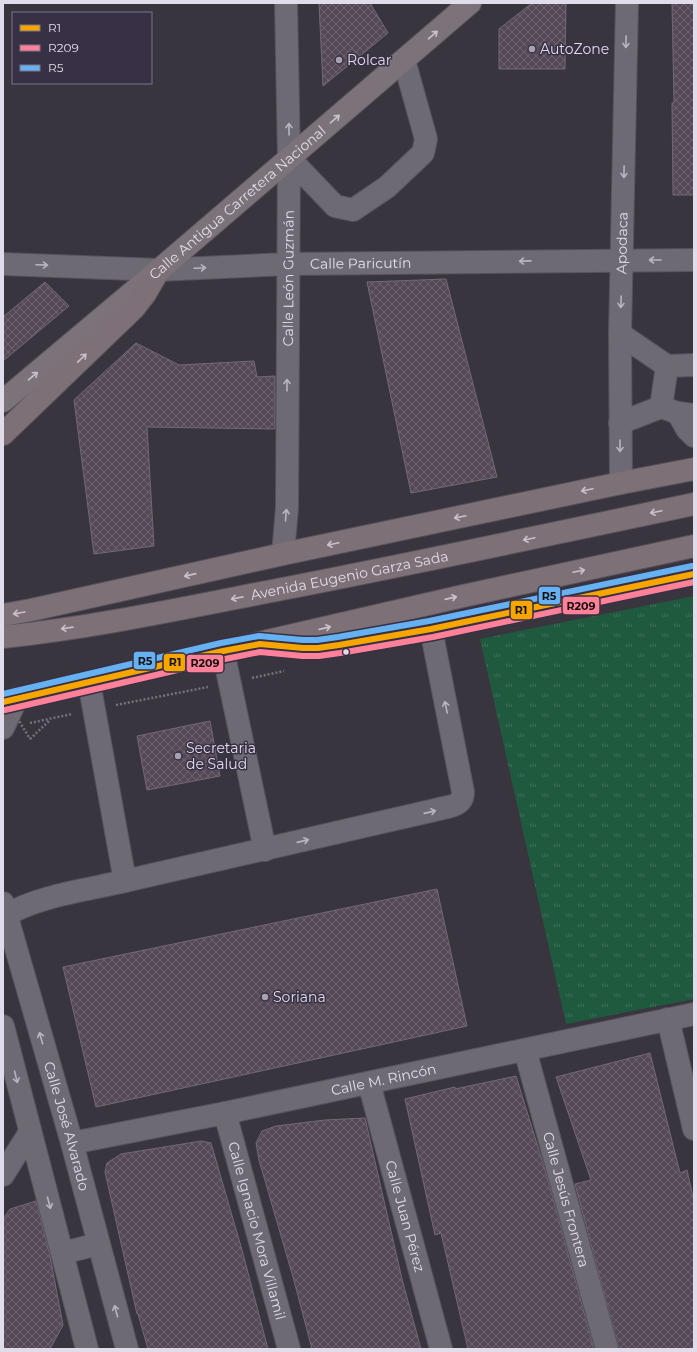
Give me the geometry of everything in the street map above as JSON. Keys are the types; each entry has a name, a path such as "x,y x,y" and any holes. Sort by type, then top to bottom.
{"highway":[{"path":"3,434 134,308 160,270"},
{"path":"3,615 62,604 274,556 694,469"},
{"name":"Avenida Eugenio Garza Sada","path":"3,637 108,622 187,608 473,552 694,504"},
{"path":"8,698 89,682 260,644 463,596 694,546"},
{"path":"187,608 274,556"},
{"path":"260,644 285,647 318,648 431,629 694,574"},
{"path":"62,604 108,622"}],"main road":[{"name":"Calle Antigua Carretera Nacional","path":"3,401 160,270 470,3"}],"street":[{"name":"Calle León Guzmán","path":"274,556 287,508 289,158 286,3"},
{"name":"Apodaca","path":"621,483 620,334 627,3"},
{"path":"289,158 334,206 353,210 388,187 423,153 426,139 404,60"},
{"name":"Calle Paricutín","path":"3,264 160,270 288,264 694,260"},
{"path":"620,334 667,366 694,365"},
{"path":"667,366 678,411 687,429 694,436"},
{"path":"620,423 678,411"},
{"path":"4,912 45,900 448,807 460,802 463,798 462,792 431,629"},
{"path":"223,651 265,850"},
{"path":"89,682 125,881"},
{"path":"3,728 8,698"},
{"name":"Calle José Alvarado","path":"4,912 72,1143 127,1349"},
{"name":"Calle M. Rincón","path":"72,1143 225,1113 694,1014"},
{"path":"668,1019 694,1128"},
{"path":"3,1026 63,1253 83,1345"},
{"name":"Calle Jesús Frontera","path":"525,1050 607,1349"},
{"name":"Calle Juan Pérez","path":"369,1082 441,1349"},
{"name":"Calle Ignacio Mora Villamil","path":"225,1113 288,1349"},
{"path":"3,1175 30,1132"},
{"path":"63,1253 98,1244"}],"path":[{"path":"8,698 30,739"}],"green space":[{"path":"694,596 694,999 566,1024 480,639"}],"building":[{"name":"Rolcar","path":"319,3 370,3 388,33 323,86"},
{"name":"AutoZone","path":"532,3 566,3 565,69 499,69 499,29"},
{"path":"672,3 694,3 694,195 673,195 672,103 674,103"},
{"path":"446,279 497,477 411,493 367,282"},
{"path":"45,282 69,306 3,361 3,317"},
{"path":"136,343 179,365 254,361 257,377 275,376 275,429 147,427 154,546 94,554 74,400"},
{"name":"Secretaria de Salud","path":"210,721 220,776 147,790 137,736"},
{"name":"Soriana","path":"437,889 467,1026 96,1107 63,967"},
{"path":"650,1053 680,1173 687,1170 694,1202 694,1349 619,1349 575,1184 591,1180 556,1077"},
{"path":"516,1076 546,1173 594,1349 468,1349 441,1233 435,1235 405,1099 455,1087 455,1089"},
{"path":"365,1118 402,1279 421,1349 312,1349 259,1160 256,1143 262,1131 276,1126 325,1120"},
{"path":"201,1141 211,1143 242,1250 268,1349 148,1349 137,1314 105,1172 107,1163 121,1154"},
{"path":"36,1201 50,1256 63,1325 50,1349 3,1349 3,1219 10,1209"}],"transit line":[{"name":"R5","path":"3,694 221,643 259,636 303,640 338,637 429,621 692,566"},
{"name":"R1","path":"3,702 223,651 260,644 303,648 318,648 339,645 431,629 694,574"},
{"name":"R209","path":"5,710 260,652 303,656 319,656 340,653 433,637 694,582"}],"place":[{"name":"AutoZone","path":"532,49"},
{"name":"Rolcar","path":"339,60"},
{"name":"Secretaria de Salud","path":"178,756"},
{"name":"Soriana","path":"265,997"}]}
